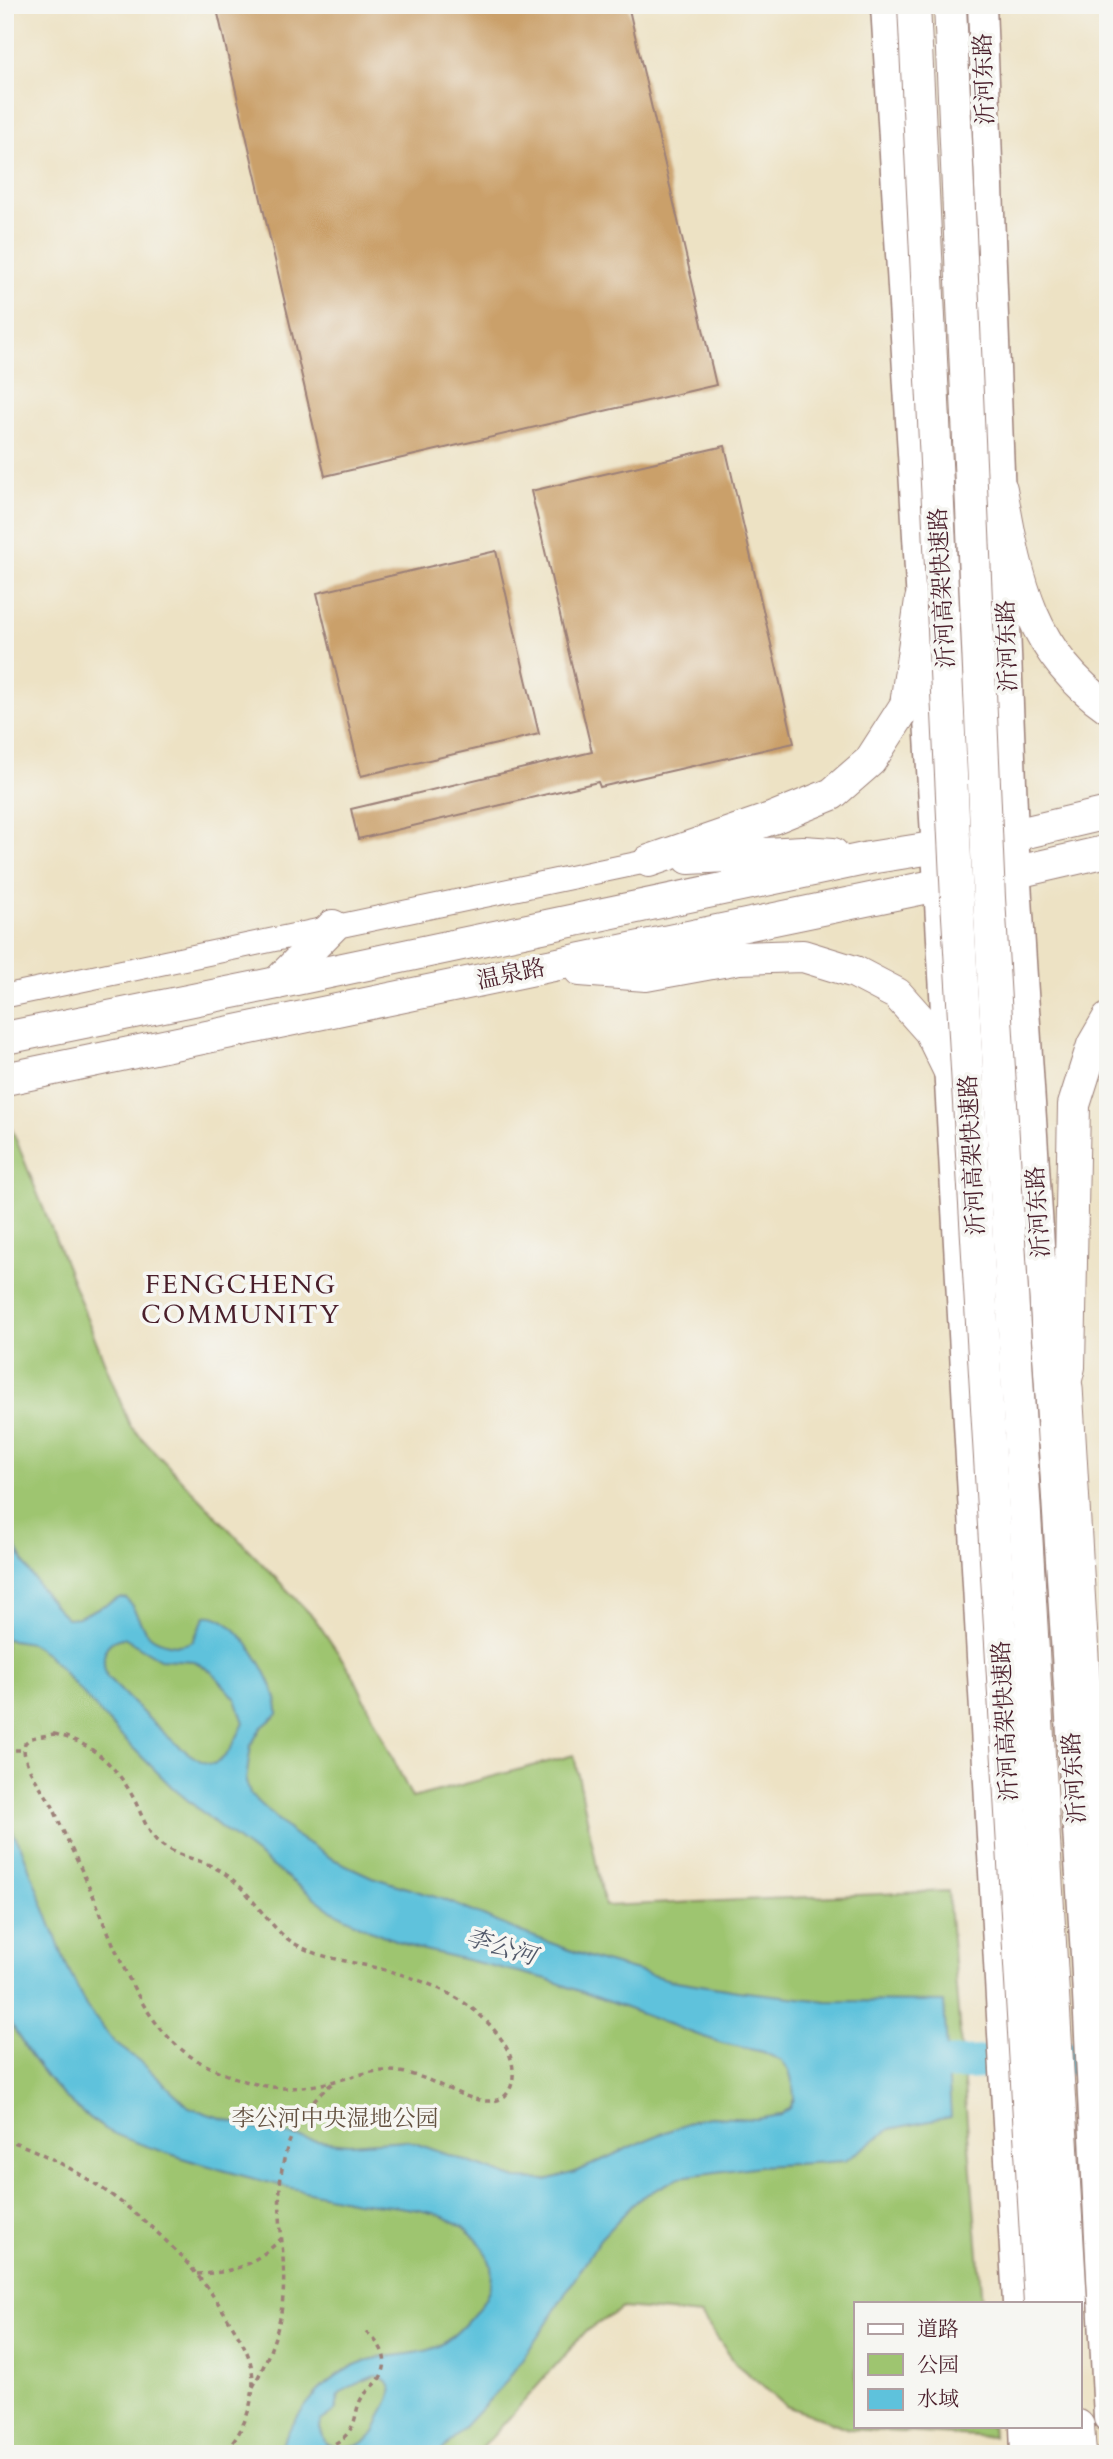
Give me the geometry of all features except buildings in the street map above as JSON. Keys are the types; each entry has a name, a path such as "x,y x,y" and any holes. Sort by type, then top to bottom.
{"highway":[{"name":"沂河高架快速路","path":"914,5 957,900 1040,2302"},
{"name":"沂河高架快速路","path":"950,5 990,911 1071,2302"},
{"path":"1001,489 1016,569 1030,614 1061,664 1095,698 1108,707"},
{"path":"649,861 773,818 832,794 870,761 906,705 921,600"},
{"name":"温泉路","path":"5,1038 277,984 869,858 1014,835 1108,813"},
{"name":"温泉路","path":"5,1079 938,885 1017,872 1108,851"},
{"path":"649,861 803,852 869,858"},
{"path":"739,958 801,914"},
{"path":"277,984 333,926"},
{"path":"543,967 646,975 739,958 803,956 855,972 897,994 930,1031 949,1070"},
{"path":"1052,1436 1069,1367 1074,1105 1093,1045 1108,1019"},
{"path":"1047,2428 1049,2454"},
{"path":"1078,2428 1080,2454"}],"main road":[{"path":"885,5 949,1070 1017,2293"},
{"name":"沂河东路","path":"982,5 1014,835 1052,1436 1095,1949 1094,2159 1105,2281 1108,2418"},
{"path":"1031,1093 1072,1203"},
{"path":"1024,2428 1025,2454"}],"street":[{"path":"5,996 649,861"},
{"path":"1069,1367 1095,1949 1108,2009"},
{"path":"1017,2293 1105,2281"}],"path":[{"path":"54,1734 89,1746 117,1771 130,1791 147,1829 169,1850 217,1869 237,1882 284,1936 306,1950 325,1957 391,1970 460,1998 484,2017 501,2038 513,2066 508,2093 497,2100 485,2102 422,2078 390,2071 362,2074 336,2081 283,2089 245,2080 214,2069 196,2059 167,2036 123,1969 47,1793 24,1760 25,1743 31,1738 54,1734"},
{"path":"5,1750 23,1750"},
{"path":"223,2454 241,2429 252,2388 266,2361 277,2329 283,2279 279,2176 293,2133 308,2106 319,2093 336,2081"},
{"path":"5,2139 59,2163 130,2209 176,2249 197,2274 244,2347 251,2366 252,2388"},
{"path":"197,2274 231,2271 264,2255 282,2238"},
{"path":"318,2454 342,2440 353,2424 359,2403 378,2381 384,2365 382,2347 363,2330"}],"green space":[{"name":"李公河中央湿地公园","path":"5,1112 130,1426 315,1619 353,1675 412,1798 574,1755 605,1906 948,1891 982,2302 854,2302 854,2428 992,2428 993,2437 850,2429 786,2406 736,2364 701,2315 623,2308 586,2331 477,2454 5,2454"}],"water":[{"path":"5,1522 30,1573 56,1608 67,1618 79,1617 119,1598 126,1598 145,1631 156,1640 172,1645 193,1641 205,1616 217,1617 242,1637 272,1686 278,1714 261,1728 251,1745 246,1781 250,1794 292,1833 331,1858 372,1877 445,1900 597,1960 670,1980 826,2001 944,2002 951,2117 890,2129 845,2161 760,2166 680,2177 638,2199 600,2239 505,2383 439,2454 277,2454 307,2404 338,2374 370,2360 429,2350 456,2333 487,2295 492,2276 488,2257 470,2233 443,2216 416,2209 323,2195 167,2153 107,2130 60,2093 23,2045 5,2010 5,1817 22,1849 66,1964 86,2006 115,2043 142,2063 189,2107 211,2115 254,2128 317,2141 349,2144 406,2140 517,2179 546,2180 576,2172 698,2119 756,2119 780,2115 790,2108 794,2099 789,2071 782,2061 763,2052 698,2035 547,1979 412,1947 331,1910 220,1827 173,1788 122,1737 47,1654 30,1643 5,1639","holes":["124,1638 160,1659 194,1661 212,1672 236,1699 244,1723 233,1745 221,1760 206,1763 192,1756 107,1677 104,1664 107,1646","376,2376 389,2383 391,2393 374,2433 357,2446 338,2447 326,2444 320,2428 321,2421 335,2411 340,2394"]}],"waterway":[{"name":"李公河","path":"903,2063 914,2066 1108,2056"}],"district":[{"name":"FENGCHENG COMMUNITY","path":"241,1299"}]}
